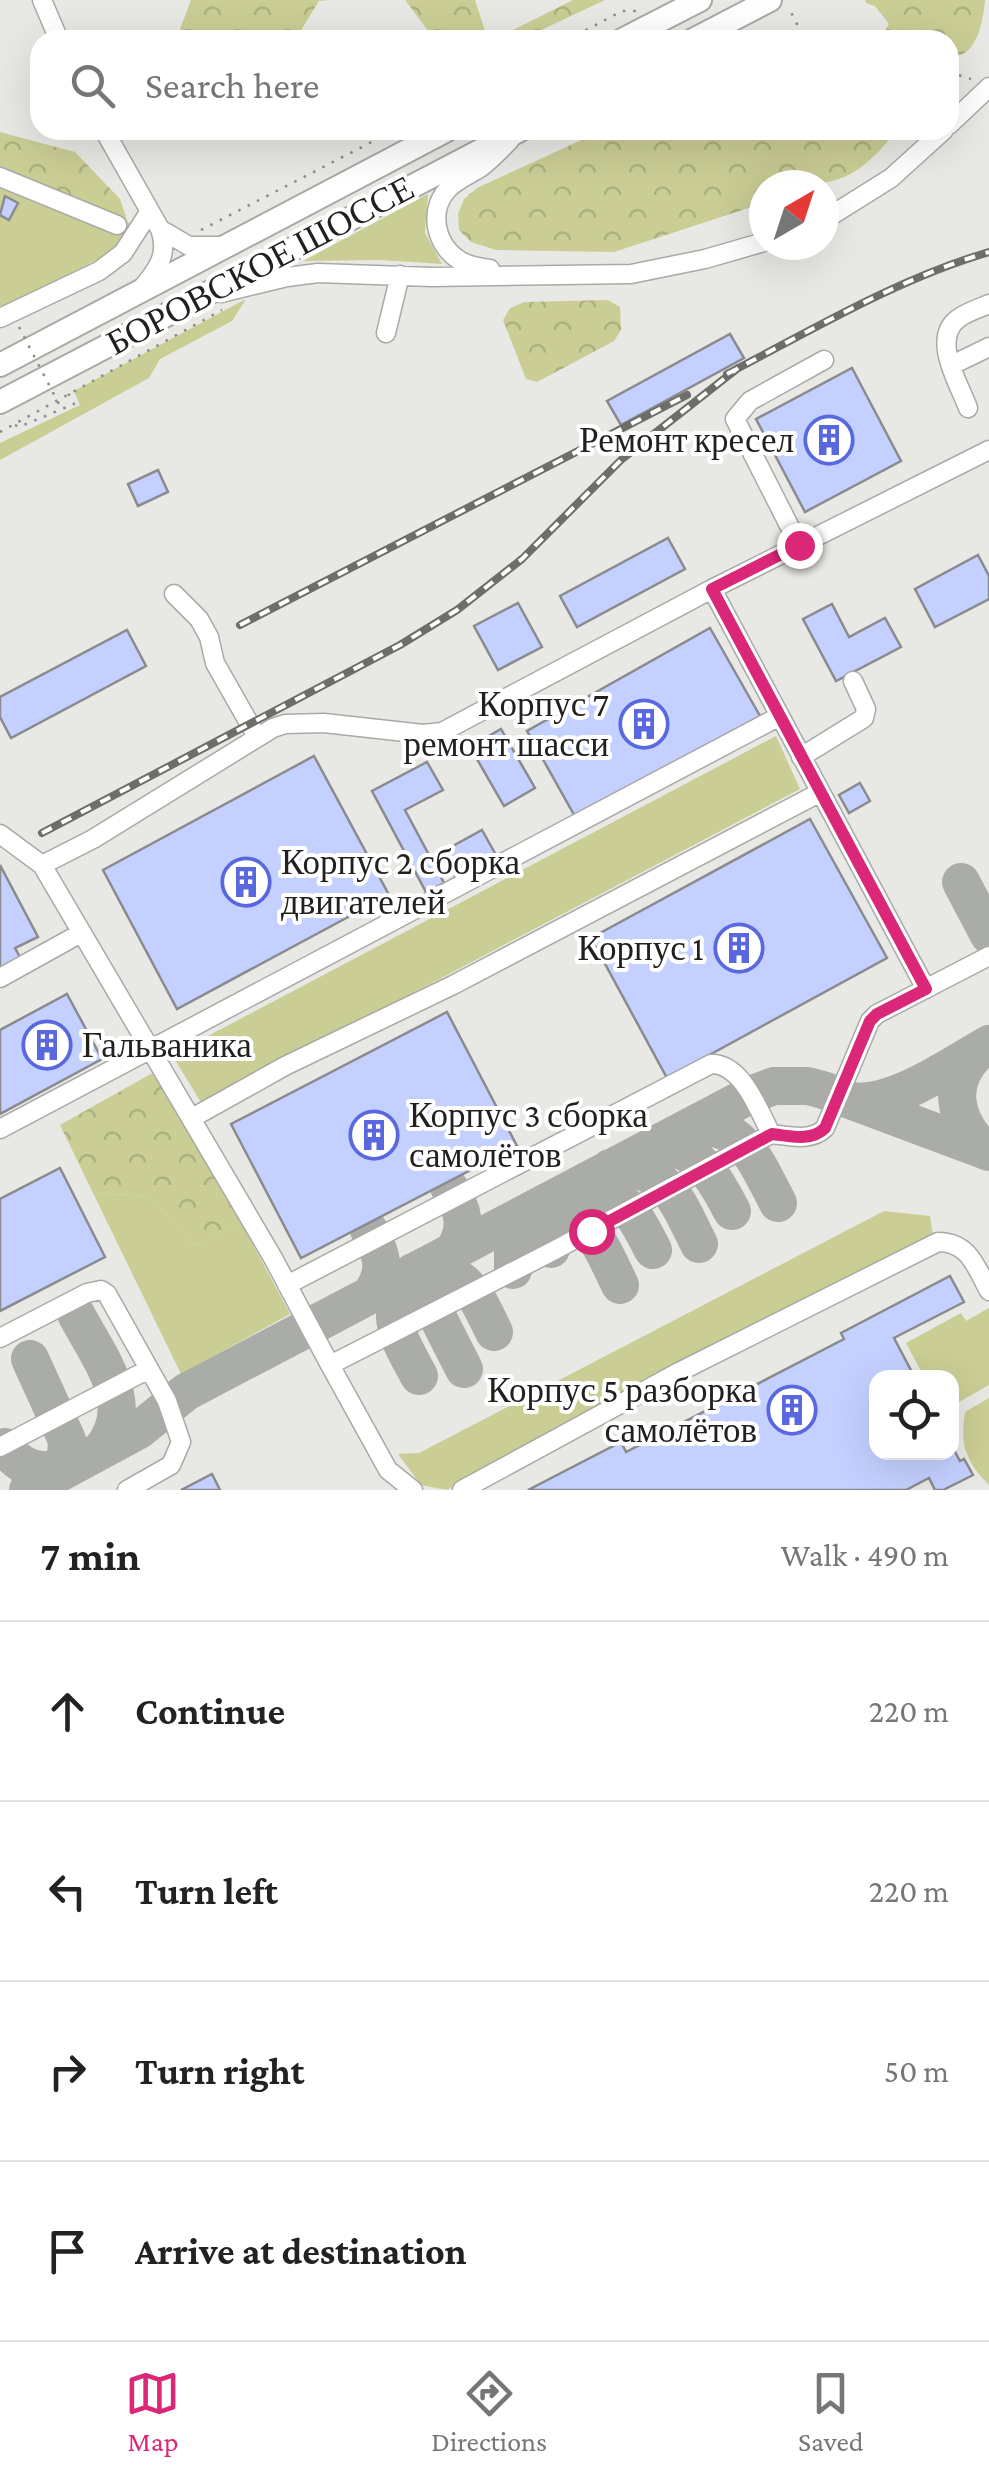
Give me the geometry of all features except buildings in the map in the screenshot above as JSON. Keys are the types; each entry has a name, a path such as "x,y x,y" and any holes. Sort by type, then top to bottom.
{"main road":[{"path":"642,30 700,0"},
{"path":"712,30 770,0"},
{"name":"БОРОВСКОЕ ШОССЕ","path":"0,366 428,140"},
{"name":"БОРОВСКОЕ ШОССЕ","path":"0,402 501,140"}],"street":[{"path":"42,0 54,30"},
{"path":"959,112 982,84"},
{"path":"110,140 160,229 165,254 142,289"},
{"path":"509,140 482,166 448,189 436,219 445,247 466,264 535,276"},
{"path":"839,211 891,178 933,140"},
{"path":"0,178 117,225"},
{"path":"0,318 100,271 124,252 150,211"},
{"path":"160,229 189,246 224,246"},
{"path":"188,302 294,276 589,276 653,271 749,246"},
{"path":"386,334 400,276"},
{"path":"968,408 945,336 958,318 989,304"},
{"path":"952,365 989,347"},
{"path":"799,545 735,418 750,400 824,360"},
{"path":"42,865 285,724 306,722 424,734 442,732 712,589 989,450"},
{"path":"712,589 926,989"},
{"path":"174,594 199,619 215,664 257,737"},
{"path":"801,757 864,718 866,709 853,681"},
{"path":"0,1129 780,716"},
{"path":"192,1118 285,1066 452,986 820,793"},
{"path":"0,834 42,865 287,1284 388,1470 413,1490"},
{"path":"0,978 80,933"},
{"path":"330,1365 772,1134 819,1134 825,1128 870,1021 989,956"},
{"path":"287,1284 710,1064 734,1073 772,1134"},
{"path":"470,1488 679,1372 938,1242 958,1244 966,1250 989,1291"},
{"path":"0,1338 87,1293 101,1290 113,1301 180,1433 181,1448 171,1465 127,1490"},
{"path":"0,1447 149,1369"}],"path":[{"path":"785,0 800,30"},
{"path":"587,30 622,12 643,12"},
{"path":"194,232 375,140"},
{"path":"0,432 231,304"},
{"path":"20,327 62,410"},
{"path":"13,424 19,427 74,404 68,392"}],"green space":[{"path":"191,0 329,0 319,1 301,30 180,30"},
{"path":"405,0 475,0 485,30 428,30"},
{"path":"573,0 605,0 541,30 513,30"},
{"path":"865,0 985,0 977,37 959,56 959,30 885,30 889,24 875,6"},
{"path":"0,132 75,152 120,199 128,223 0,170"},
{"path":"581,140 889,140 867,163 839,179 839,170 749,170 749,208 614,252 496,250 471,242 459,230 458,214 464,199 477,188"},
{"path":"0,171 131,224 118,249 0,309"},
{"path":"428,194 425,233 442,264 303,261"},
{"path":"246,299 232,321 160,359 149,378 0,460 0,443 80,405 74,391"},
{"path":"608,300 620,307 621,330 614,341 537,382 526,379 503,320 510,308 525,302"},
{"path":"776,736 800,789 202,1104 172,1055"},
{"path":"156,1071 243,1226 193,1245 150,1196 93,1193 60,1125"},
{"path":"93,1193 150,1196 193,1245 243,1226 290,1314 181,1374"},
{"path":"884,1211 930,1216 933,1235 647,1381 447,1490 421,1485 398,1454 419,1453"},
{"path":"989,1308 989,1385 959,1402 959,1370 920,1370 906,1343 961,1313 966,1321"},
{"path":"989,1398 989,1485 974,1468 963,1434 965,1412"}],"taxiway":[{"path":"961,882 989,935"},
{"path":"854,1101 870,1101 905,1090 989,1044"},
{"path":"980,1050 961,1075 958,1102 966,1127 986,1151"},
{"path":"28,1490 139,1430 186,1392 750,1095 774,1086 823,1090 989,1152"},
{"path":"685,1130 704,1127 733,1136 754,1158 778,1203"},
{"path":"646,1151 663,1148 689,1155 709,1173 732,1211"},
{"path":"596,1237 592,1209 599,1185 610,1168 629,1169 657,1179 668,1189 699,1244"},
{"path":"437,1316 436,1285 462,1230 460,1210 449,1187"},
{"path":"551,1249 556,1211 570,1190 587,1190 602,1192 623,1203 653,1250"},
{"path":"513,1270 513,1241 530,1212 550,1212 565,1215 588,1229 620,1285"},
{"path":"369,1230 381,1262 379,1278 370,1295"},
{"path":"419,1376 399,1336 395,1312 397,1300 413,1272 445,1273 466,1284 494,1332"},
{"path":"421,1299 437,1316 464,1369"},
{"path":"76,1314 104,1365 116,1399 111,1434 100,1451"},
{"path":"30,1359 67,1440 66,1456 53,1476"},
{"path":"5,1447 18,1461 32,1468 66,1469"}],"railway":[{"path":"727,374 888,291 989,252"},
{"path":"42,833 400,645 457,610 522,559 622,459 738,368"},
{"path":"240,625 687,395"}],"place":[{"name":"Ремонт кресел","path":"829,440"},
{"name":"Корпус 7 ремонт шасси","path":"644,724"},
{"name":"Корпус 2 сборка двигателей","path":"246,882"},
{"name":"Корпус 1","path":"739,948"},
{"name":"Гальваника","path":"47,1045"},
{"name":"Корпус 3 сборка самолётов","path":"374,1135"},
{"name":"Корпус 5 разборка самолётов","path":"792,1410"}],"route":[{"path":"591,1231 772,1134 819,1134 825,1128 870,1021 926,989 712,589 799,545"}]}
